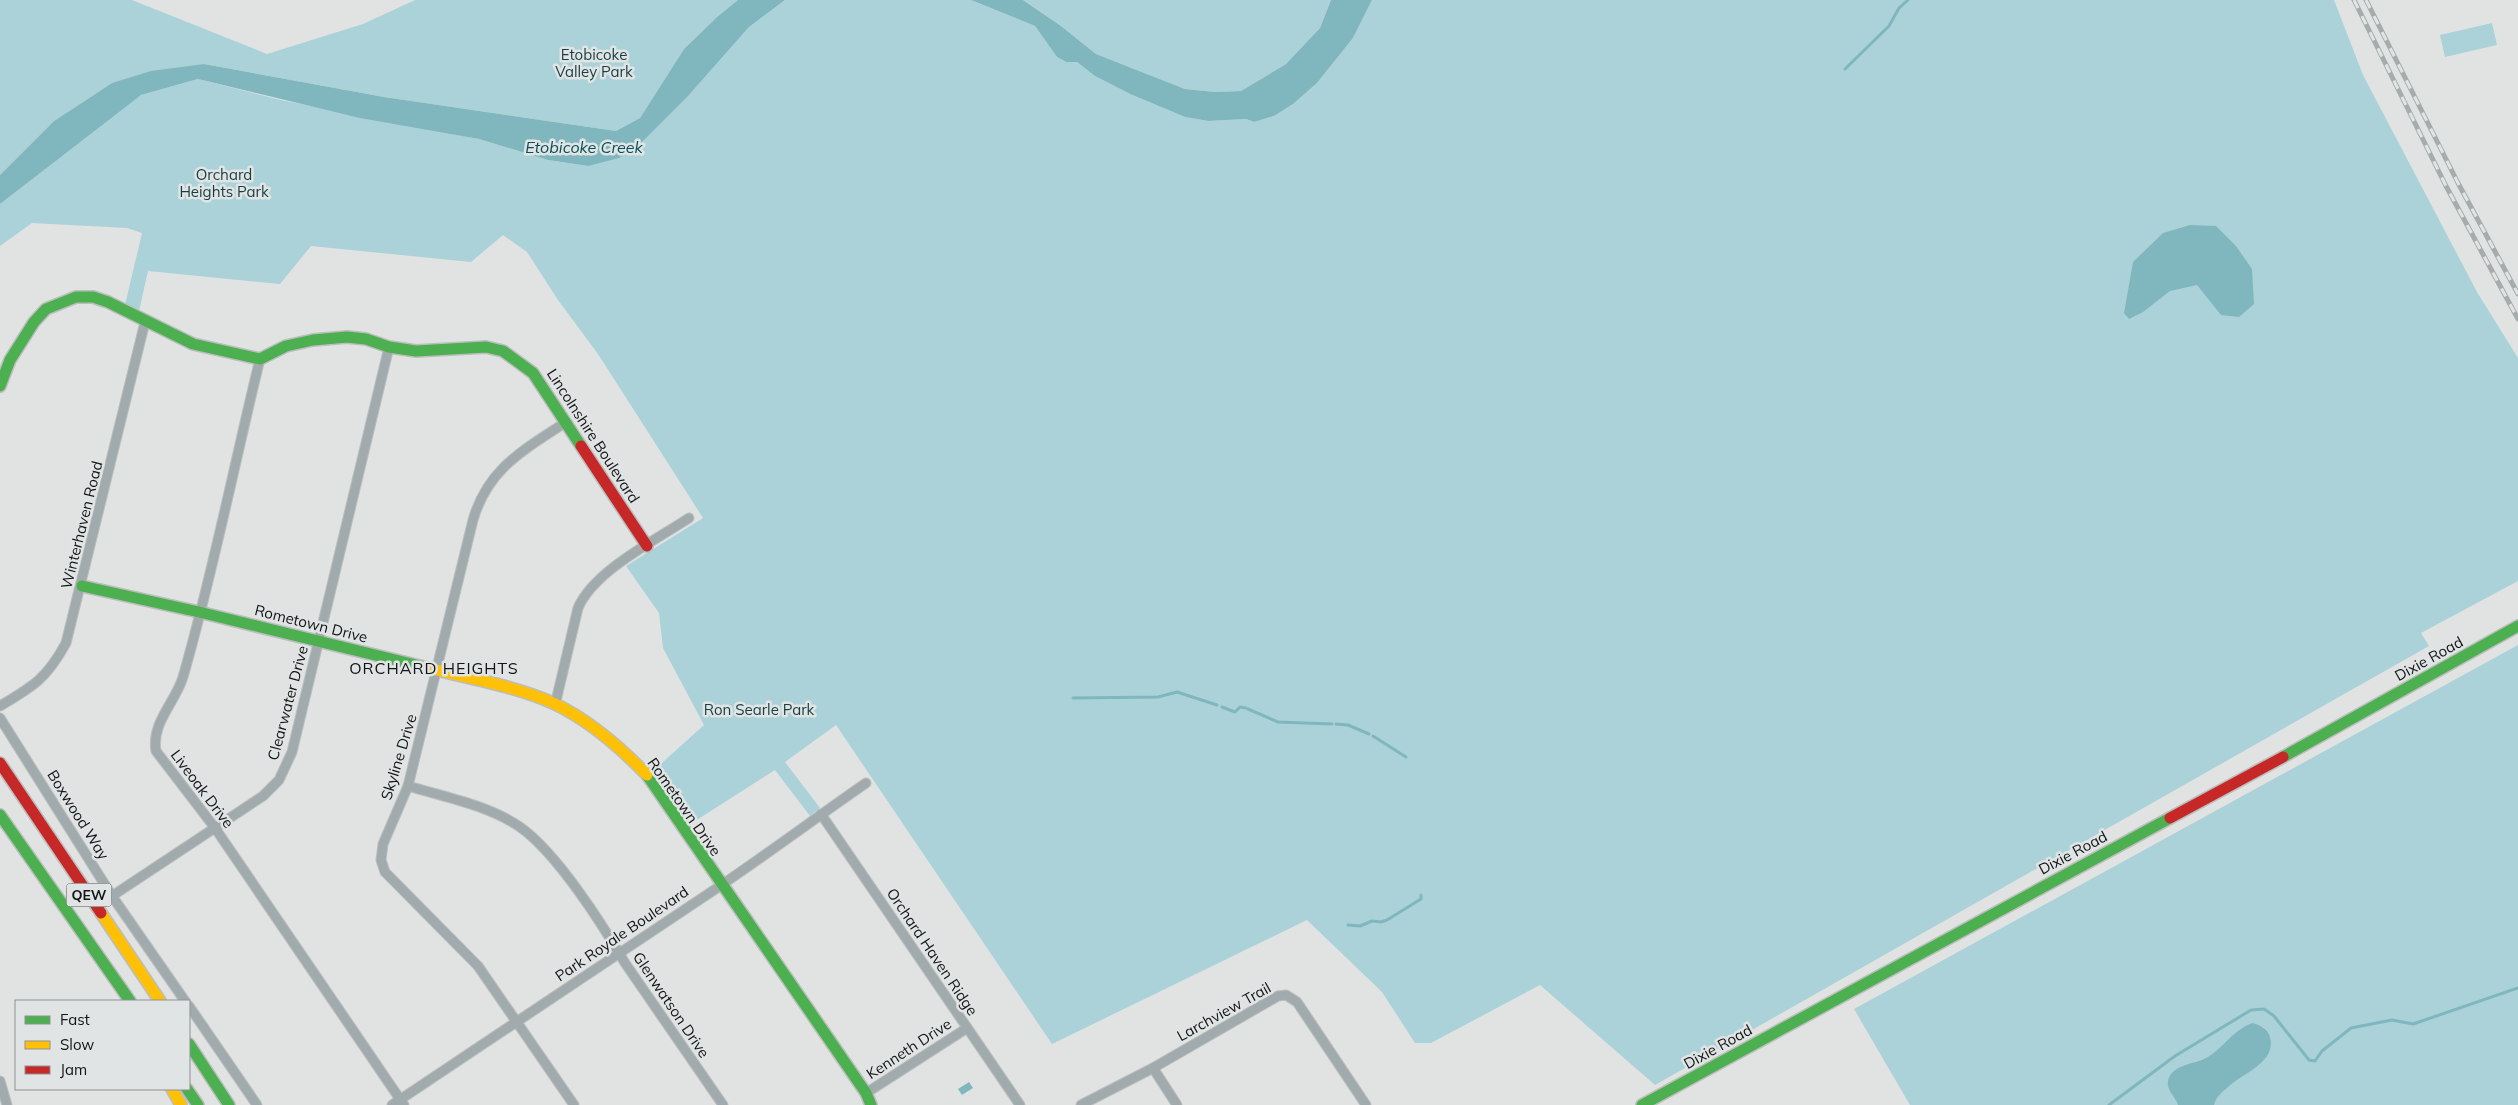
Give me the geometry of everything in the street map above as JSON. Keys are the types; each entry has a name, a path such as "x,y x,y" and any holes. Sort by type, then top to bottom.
{"main road":[{"path":"0,386 10,360 29,329 46,309 76,297 93,296 193,344 260,359"},
{"name":"Lincolnshire Boulevard","path":"260,359 286,346 330,338 366,339 389,347 426,351 486,347 503,351 533,373 647,546"},
{"name":"Rometown Drive","path":"82,586 199,612 438,670 516,690 555,705 628,755 648,777 866,1093 871,1105"},
{"name":"Dixie Road","path":"1642,1105 2362,714 2518,626"},
{"name":"QEW","path":"0,763 159,1000"},
{"name":"QEW","path":"0,815 129,1000"},
{"path":"190,1046 229,1105"},
{"path":"173,1090 181,1105"},
{"path":"188,1090 198,1105"}],"street":[{"name":"Winterhaven Road","path":"0,706 33,687 52,668 66,643 82,586 145,322"},
{"name":"Clearwater Drive","path":"112,896 263,796 284,772 292,752 389,347"},
{"name":"Liveoak Drive","path":"260,359 180,684 158,727 155,741 160,757 214,828 398,1103"},
{"name":"Skyline Drive","path":"566,422 503,466 482,495 473,520 438,670 408,786 383,844 381,860 385,872 478,966 574,1105"},
{"path":"555,705 578,608 584,595 604,574 689,518"},
{"name":"Boxwood Way","path":"0,718 112,896 185,1000"},
{"name":"Park Royale Boulevard","path":"398,1103 618,952 721,885 866,783"},
{"name":"Glenwatson Drive","path":"408,786 484,810 520,827 553,859 723,1105"},
{"name":"Orchard Haven Ridge","path":"821,814 1020,1105"},
{"name":"Larchview Trail","path":"1081,1105 1152,1068 1278,996 1286,994 1297,1002 1366,1105"},
{"path":"190,1007 257,1105"},
{"name":"Kenneth Drive","path":"866,1093 967,1028"},
{"path":"1152,1068 1177,1105"},
{"path":"0,1081 7,1105"}],"green space":[{"name":"Etobicoke Valley Park","path":"0,0 132,0 267,54 363,24 415,0 738,0 717,17 684,49 640,118 616,131 384,97 204,64 112,83 54,121 0,175"},
{"path":"785,0 971,0 1035,26 1057,57 1066,62 1077,62 1095,76 1130,94 1185,117 1208,121 1246,119 1254,122 1274,116 1293,104 1317,83 1353,38 1372,0 2334,0 2363,75 2477,292 2518,358 2518,581 2421,633 2429,646 1655,1085 1540,985 1431,1043 1415,1043 1382,992 1307,920 1052,1044 836,725 785,762 820,808 810,816 775,770 692,823 653,771 704,725 663,648 659,613 626,566 703,518 598,354 558,300 527,252 503,235 471,262 311,246 280,284 148,271 139,311 125,305 142,233 127,228 32,223 0,246 0,204 141,95 198,79 281,100 479,139 548,160 588,166 689,95 749,27"},
{"path":"1023,0 1331,0 1320,28 1286,64 1241,91 1215,92 1185,89 1096,54 1061,26"},
{"path":"2492,23 2497,45 2445,57 2440,35"},
{"path":"2518,645 2518,1105 1910,1105 1854,1009"}],"water":[{"name":"Etobicoke Creek","path":"738,0 785,0 749,27 689,95 642,142 619,158 588,166 548,160 479,139 360,118 198,79 141,95 0,204 0,175 54,121 112,83 151,71 204,64 384,97 616,131 640,118 684,49 717,17"},
{"path":"971,0 1023,0 1061,26 1096,54 1185,89 1215,92 1241,91 1286,64 1320,28 1331,0 1372,0 1353,38 1317,83 1293,104 1274,116 1254,122 1246,119 1208,121 1185,117 1130,94 1095,76 1077,62 1066,62 1057,57 1035,26"},
{"path":"2190,225 2216,226 2236,246 2252,269 2254,304 2239,317 2221,315 2197,285 2170,291 2143,312 2129,319 2124,313 2133,262 2163,233"},
{"path":"2252,1023 2263,1027 2270,1037 2271,1046 2263,1061 2234,1082 2218,1097 2214,1105 2178,1105 2168,1084 2173,1072 2182,1066 2209,1056 2238,1031"},
{"path":"969,1082 973,1088 962,1095 958,1089"}],"waterway":[{"path":"1845,69 1889,26 1899,8 1908,0"},
{"path":"1073,698 1158,697 1177,692 1217,705"},
{"path":"1222,707 1235,712 1240,707 1246,708"},
{"path":"1248,709 1278,722 1332,724"},
{"path":"1336,724 1348,725 1369,734"},
{"path":"1373,736 1406,757"},
{"path":"1348,925 1360,926 1372,921 1381,922 1387,920 1421,899 1421,895"},
{"path":"2109,1105 2175,1056 2251,1010 2264,1009 2274,1016 2309,1060 2315,1061 2322,1051 2351,1028 2392,1020 2413,1024 2518,988"}],"railway":[{"path":"2354,0 2446,186 2518,319"},
{"path":"2366,0 2458,183 2518,294"}],"traffic: fast":[{"path":"0,386 10,360 34,322 46,309 76,297 93,297 108,302 193,344 260,359 286,346 313,340 347,337 366,339 389,347 416,351 486,347 503,351 533,373 581,446"},
{"path":"82,586 199,612 424,667"},
{"path":"2283,757 2518,626"},
{"path":"647,775 866,1093 871,1105"},
{"path":"0,815 129,1000"},
{"path":"1642,1105 2170,818"},
{"path":"190,1046 229,1105"},
{"path":"188,1090 198,1105"}],"traffic: slow":[{"path":"424,667 506,687 553,703 579,717 603,735 647,775"},
{"path":"101,913 159,1000"},
{"path":"173,1090 181,1105"}],"traffic: jam":[{"path":"581,446 647,546"},
{"path":"2170,818 2283,757"},
{"path":"0,763 101,913"}],"district":[{"name":"ORCHARD HEIGHTS","path":"434,668"}],"park label":[{"name":"Orchard Heights Park","path":"224,184"},
{"name":"Ron Searle Park","path":"759,710"}]}
